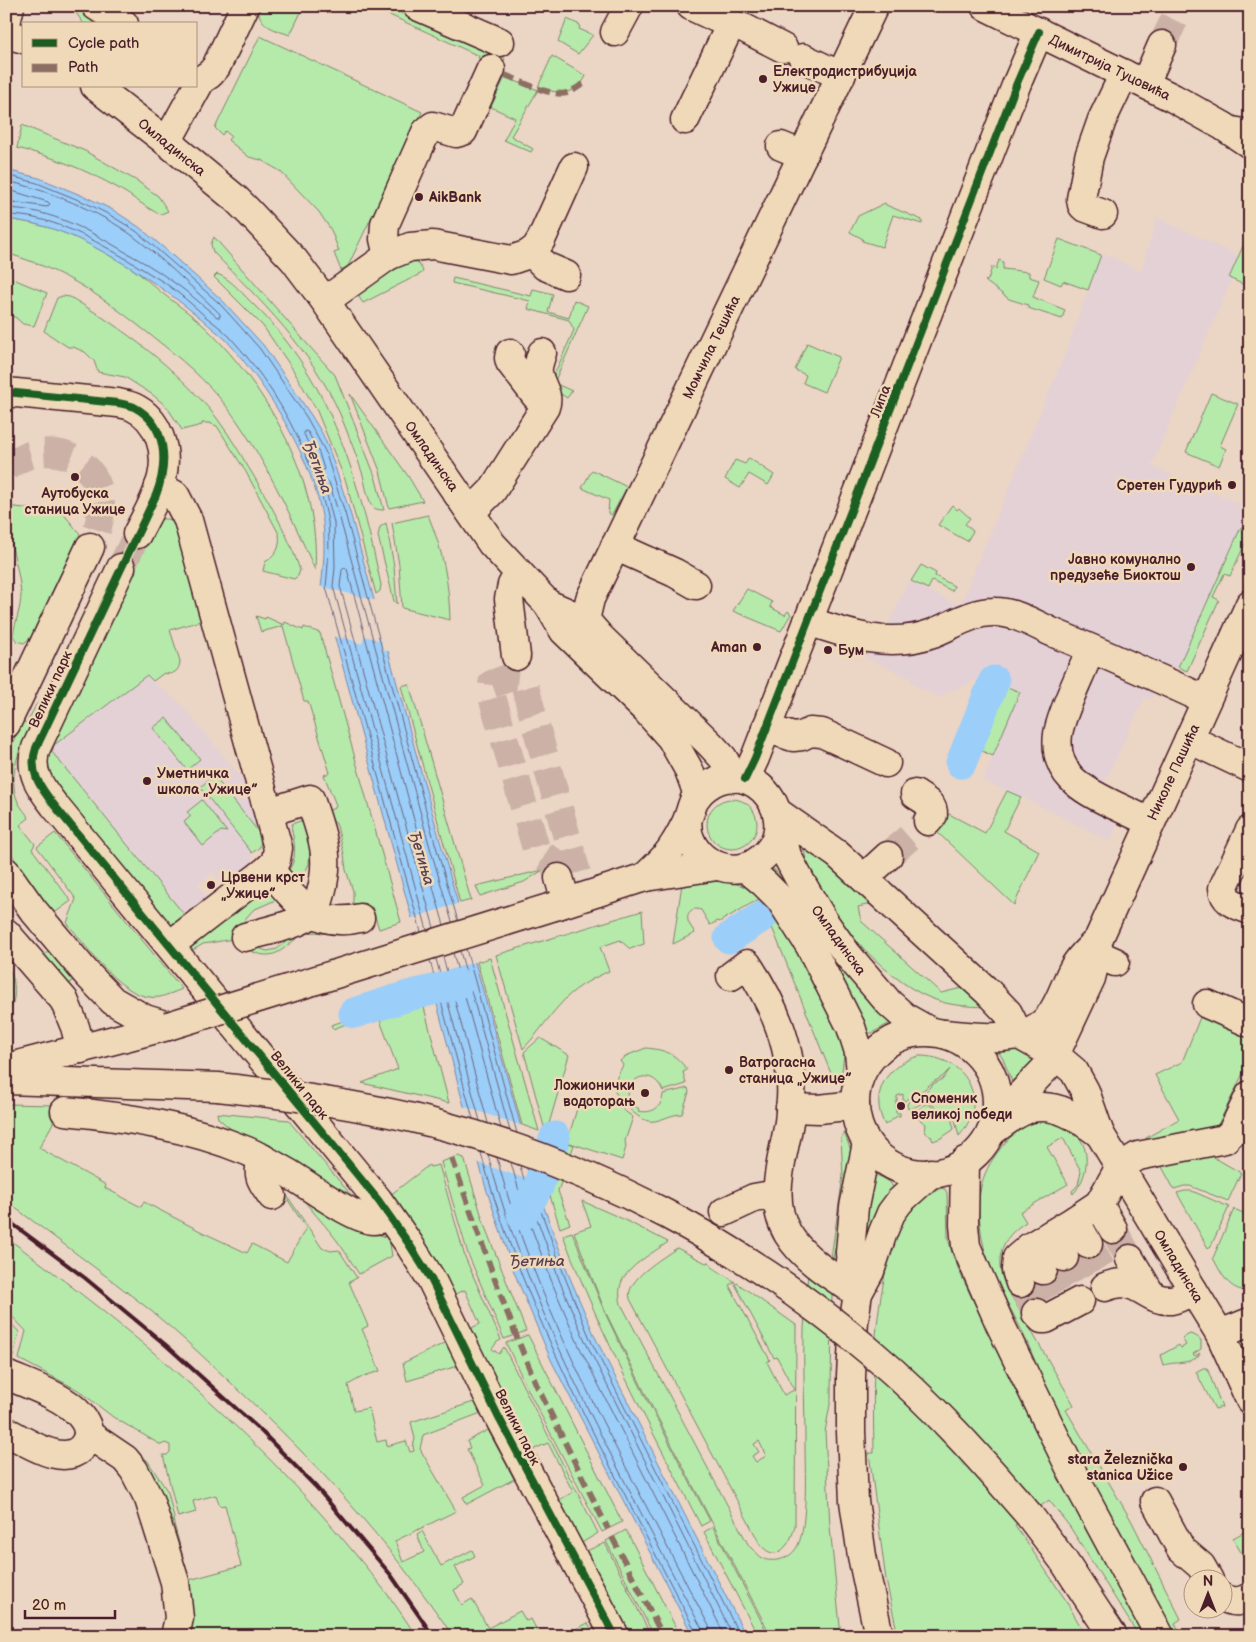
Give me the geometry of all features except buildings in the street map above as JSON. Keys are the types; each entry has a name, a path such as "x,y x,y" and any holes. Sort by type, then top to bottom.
{"main road":[{"path":"6,24 10,6"},
{"path":"96,6 121,22"},
{"path":"225,6 200,57 199,78 210,74 216,67 245,6"},
{"path":"417,6 500,42"},
{"path":"615,32 629,6"},
{"path":"691,6 730,24 744,28 841,76 874,6"},
{"name":"Димитрија Туцовића","path":"985,6 1189,106 1207,118 1244,136"},
{"path":"685,120 730,24"},
{"name":"Липа","path":"739,779 755,758 766,728 818,624 1017,83 1039,32"},
{"path":"6,34 22,38"},
{"path":"1103,214 1082,204 1081,199 1089,157 1102,120 1162,45"},
{"path":"388,256 384,239 385,224 426,132 433,126 456,133 463,130 491,69"},
{"name":"Момчила Тешића","path":"584,620 590,600 616,546 792,150 841,76"},
{"name":"Омладинска","path":"98,88 222,187 249,212 299,266 492,544 548,604 564,631 663,727 678,748 689,770 698,795"},
{"path":"166,142 194,88"},
{"name":"Димитрија Туцовића","path":"1207,118 1220,135 1250,164"},
{"path":"325,301 388,256 410,247 433,245 502,259 521,258 531,252 541,240 574,167"},
{"path":"531,252 545,266 566,276"},
{"path":"469,510 480,503 492,491 547,403 547,395 538,373 542,354"},
{"path":"507,357 536,396 547,403"},
{"path":"6,392 118,403 133,407 145,415 154,425 160,436 164,464 159,486 137,534"},
{"path":"159,486 174,495 188,520 278,848 276,860 269,868 170,945"},
{"path":"616,546 675,573 696,585"},
{"path":"6,724 90,547"},
{"name":"Велики парк","path":"121,568 36,748 32,766 35,777 43,790 388,1214 431,1279 498,1416 615,1636"},
{"path":"516,656 509,600 512,585 519,573"},
{"name":"Омладинска","path":"548,604 584,620 710,744 739,779"},
{"name":"Николе Пашића","path":"992,1128 1045,1069 1054,1055 1103,952 1150,822 1189,739 1195,695 1250,604"},
{"path":"818,624 868,639 899,641 932,633 979,614 1001,612 1097,650 1195,695"},
{"path":"1084,665 1058,733 1058,749 1061,763 1080,787 1150,822"},
{"path":"766,728 793,737 802,736 810,732 822,733 886,762"},
{"path":"1189,739 1250,768"},
{"path":"645,877 673,848 687,821 690,807 698,795 714,782 739,779 753,782 772,800 778,819 776,839 769,852 746,868 731,869 717,866 704,859 695,848 689,836 687,821"},
{"path":"915,794 933,808 933,815 928,821"},
{"path":"245,937 297,922 312,914 323,886 326,856 310,799 269,812"},
{"path":"778,819 837,854 864,878 1008,1013 1019,1035"},
{"name":"Омладинска","path":"778,819 787,856 825,922 847,954 889,1002 906,1018 938,1033"},
{"path":"1250,830 1224,888 1224,894 1228,900 1250,910"},
{"path":"864,878 888,856"},
{"path":"6,1068 168,1026 568,891 717,866"},
{"path":"269,868 292,895 312,914 327,920 352,920 360,918"},
{"name":"Омладинска","path":"746,868 780,899 810,946 851,1027 859,1052 861,1072"},
{"path":"6,872 32,910 113,1002 145,1019 168,1026"},
{"path":"6,933 64,1000 75,1027 81,1049"},
{"name":"Николе Пашића","path":"938,1033 986,1037 1019,1035 1034,1029 1049,1017 1076,963 1103,952"},
{"path":"228,1017 244,1008 307,988"},
{"path":"1207,1004 1250,1023"},
{"path":"938,1033 957,1039 975,1051 988,1068 996,1088 997,1102 992,1128 983,1144 965,1162 943,1171 919,1173 895,1166 875,1152 867,1143 857,1121 855,1105 857,1084 861,1072 875,1052 896,1038 907,1034 938,1033"},
{"name":"Омладинска","path":"1019,1035 1069,1065 1078,1077 1100,1134 1220,1334 1250,1400"},
{"path":"855,1105 819,1109 771,1071 777,1194 780,1215 788,1234 795,1244 820,1268 858,1293"},
{"path":"6,1080 218,1087 337,1102 433,1123 480,1137 531,1154 636,1199 700,1232 756,1267 803,1298 876,1356 953,1430 1029,1515 1063,1560 1113,1636"},
{"path":"1020,1283 1016,1275 1017,1258 1047,1252 1082,1232 1120,1166 1138,1156 1225,1139 1232,1132 1250,1095"},
{"name":"Омладинска","path":"992,1128 1028,1109 1040,1107 1064,1111 1075,1116 1100,1134"},
{"path":"65,1111 136,1120 222,1141 262,1158 354,1214 373,1220 388,1214"},
{"path":"858,1293 851,1270 850,1252 854,1207 867,1143"},
{"path":"262,1158 260,1178 272,1196"},
{"path":"965,1162 964,1225 966,1246 1004,1332 1076,1480 1160,1636"},
{"path":"879,1636 862,1556 854,1501 852,1361 854,1320 858,1293 870,1271 891,1213 900,1201 931,1173"},
{"path":"724,1212 754,1198 777,1194"},
{"path":"1099,1204 1113,1229"},
{"path":"1130,1259 1150,1293"},
{"path":"1107,1281 1130,1283 1160,1298 1171,1300 1192,1290"},
{"path":"1036,1313 1046,1320 1068,1303"},
{"path":"1220,1334 1250,1322"},
{"path":"6,1375 46,1392 74,1408 85,1421 88,1434 84,1445 80,1449 62,1455 49,1454 6,1431"},
{"path":"88,1434 125,1459 134,1470 149,1499 175,1582 178,1618 175,1636"},
{"path":"1155,1501 1181,1549 1203,1570"},
{"path":"1234,1601 1238,1602 1250,1597"}],"shaded area":[{"path":"1157,218 1239,256 1229,278 1232,279 1151,466 1240,504 1238,508 1247,512 1178,667 1175,667 1172,673 1155,691 1151,700 1145,697 1101,790 1121,816 1110,841 1024,798 983,781 1019,691 981,677 942,695 941,698 911,683 912,679 823,641 832,614 887,627 909,581 949,601 957,604 961,603 1066,351 1102,253 1141,271"},
{"name":"Уметничка школа „Ужице”","path":"147,675 180,703 263,805 260,847 252,853 252,864 224,886 213,872 198,885 208,899 187,918 47,749"}],"green space":[{"path":"71,6 82,6 102,22 83,22"},
{"path":"254,6 304,6 290,35 265,24 259,15 258,9"},
{"path":"370,6 387,6 402,14 404,10 504,53 503,57 505,59 499,68 478,58 479,56"},
{"path":"567,19 580,25 579,29 593,35 578,54 558,42"},
{"path":"260,36 422,112 348,266 341,270 334,253 339,251 331,230 319,212 280,171 261,160 249,157 228,140 231,136 225,131 222,135 215,128"},
{"path":"552,56 586,76 577,88 571,91 559,92 538,87"},
{"path":"505,77 538,90 511,136 533,149 531,152 504,140 515,118 491,107"},
{"path":"22,125 85,151 137,181 158,196 168,211 161,214 157,213 94,175 56,159 17,148"},
{"path":"885,203 922,220 922,224 893,215 882,247 862,241 863,239 850,232 858,216"},
{"path":"6,219 35,224 62,232 87,243 126,265 196,319 229,352 269,408 286,438 299,470 309,503 315,537 315,570 264,465 240,425 219,397 173,353 101,298 48,268 6,253"},
{"path":"214,237 335,375 375,476 384,510 376,509 371,504 363,475 340,414 315,369 284,327 213,252 211,244"},
{"path":"1059,239 1101,255 1088,290 1063,281 1061,285 1044,278"},
{"path":"1243,246 1250,249 1249,287 1229,278"},
{"path":"410,260 418,264 423,271 422,273 363,303 356,293 397,266"},
{"path":"999,260 1003,262 1003,269 1029,272 1029,277 1039,280 1033,297 1065,310 1062,319 1028,308 1028,305 1009,299 985,281 988,280 992,267 996,269"},
{"path":"217,274 238,288 282,336 304,367 323,401 339,435 363,509 381,585 380,591 376,594 346,482 317,411 292,368 263,326 214,277"},
{"path":"6,276 47,293 34,326 23,324 15,317 6,316"},
{"path":"453,278 531,296 533,289 553,294 548,312 569,318 574,300 588,306 554,383 572,391 567,398 555,390 551,382 574,330 569,320 528,309 530,301 452,283"},
{"path":"62,296 70,297 129,336 184,382 216,417 228,433 277,516 300,570 298,576 294,579 263,571 265,562 277,551 279,534 246,472 217,426 202,423 202,425 182,430 167,407 153,395 125,377 98,372 94,361 85,352 68,347 44,331 57,298"},
{"path":"807,343 839,357 824,392 803,383 806,375 795,370"},
{"path":"1211,393 1238,404 1220,446 1226,449 1219,466 1186,452"},
{"path":"350,394 408,476 423,501 389,508 380,471"},
{"path":"749,458 774,475 768,485 749,474 740,488 725,479 735,460 745,464"},
{"path":"592,470 627,487 612,515 608,513 609,500 582,488"},
{"path":"952,505 957,510 959,508 970,518 965,524 973,531 967,541 938,525"},
{"path":"6,506 62,512 80,534 31,637 24,643 17,641 13,636 21,594 8,528"},
{"path":"428,515 438,541 444,567 450,620 402,608 399,565 392,523"},
{"path":"162,519 175,521 204,620 170,630 180,661 179,668 175,672 170,674 164,673 153,681 147,675 54,745 52,752 187,918 172,931 53,785 45,764 51,741 155,526"},
{"path":"386,523 394,566 397,604 394,601 378,536 380,527"},
{"path":"1241,527 1250,531 1250,533 1230,576 1224,574 1213,597 1219,600 1187,671 1178,667"},
{"path":"921,565 936,573 935,576 954,586 952,591 932,581 928,589 911,581"},
{"path":"747,589 772,602 770,607 785,615 788,611 791,614 781,631 733,611"},
{"path":"256,616 265,619 266,617 284,625 285,622 303,630 304,627 320,633 401,922 379,929 372,907 358,912 341,933 307,933 273,954 267,955 253,952 239,938 203,944 188,953 184,946 290,868 294,853 292,824 335,808 336,805 324,775 330,773 308,701 304,701 283,626 261,632","holes":["330,820 335,822 353,891 353,912 294,935 277,949 267,951 250,945 244,923 246,918 253,910 278,899 299,884 309,864 310,845"]},
{"path":"409,684 471,900 460,903 401,686"},
{"path":"1005,686 1020,692 993,756 980,750"},
{"path":"45,697 26,734 16,762 14,789 18,802 29,818 20,825 35,844 32,849 71,901 53,914 16,864 6,835 6,760 22,721 27,723 36,705"},
{"path":"166,718 200,759 187,770 153,728"},
{"path":"214,776 261,835 260,847 252,853 200,787"},
{"path":"1007,791 1021,797 1004,831 1039,851 1014,905 934,829 949,814 985,833"},
{"path":"727,799 737,799 750,806 757,819 757,829 750,842 737,849 727,849 718,845 711,838 707,829 707,819 711,810 718,803"},
{"path":"202,800 227,832 221,831 203,846 184,822 191,816 187,812"},
{"path":"55,833 182,989 160,997 146,997 120,983 85,946 67,923 76,899 37,847"},
{"path":"803,843 875,903 858,907 861,921 941,993 966,987 984,1007 942,1002 922,994 902,982 882,966 846,928 818,888 809,869"},
{"path":"774,869 890,1023 872,1033 868,1033 858,1008 829,953 797,903 772,872"},
{"path":"543,870 524,882 480,896 476,886"},
{"path":"707,881 728,882 742,886 755,892 769,907 805,967 841,1040 844,1054 841,1080 832,1076 759,899 719,922 710,925 701,910 689,912 689,923 695,933 673,944 682,884"},
{"path":"642,911 644,944 630,949 620,940 600,947 609,971 586,983 571,994 560,1004 523,1049 496,955"},
{"path":"51,949 74,977 71,983 67,984 43,956"},
{"path":"490,958 539,1131 522,1125 477,962"},
{"path":"6,965 13,978 15,991 10,1012 6,1018"},
{"path":"417,980 419,989 372,1003 369,995"},
{"path":"421,996 449,1103 362,1083 398,1069 377,1012 333,1029 331,1025"},
{"path":"1203,1010 1250,1033 1250,1059 1219,1123 1212,1130 1148,1142 1146,1138 1179,1119 1155,1075 1182,1062"},
{"path":"540,1038 569,1055 546,1134 524,1052"},
{"path":"1012,1047 1037,1057 1013,1084 1003,1059 996,1048"},
{"path":"646,1048 665,1051 674,1056 687,1070 683,1072 686,1084 663,1091 657,1082 649,1077 641,1077 634,1080 630,1086 628,1094 631,1101 639,1109 638,1111 648,1112 655,1109 661,1103 663,1094 688,1088 689,1092 682,1114 649,1121 632,1112 615,1092 616,1079 623,1065 620,1061 628,1055"},
{"path":"919,1056 936,1058 950,1063 969,1082 973,1095 973,1108 968,1122 959,1136 954,1116 949,1110 936,1110 929,1100 908,1109 907,1104 916,1093 924,1093 933,1084 943,1079 950,1069 922,1091 915,1091 905,1101 903,1101 903,1094 897,1096 896,1113 900,1113 900,1116 897,1116 885,1125 880,1113 879,1102 880,1091 884,1082 898,1066"},
{"path":"614,1097 623,1110 633,1117 625,1141 626,1147 622,1160 567,1142 579,1102"},
{"path":"6,1104 53,1105 53,1123 39,1148 106,1185 105,1188 141,1207 144,1202 247,1253 252,1244 287,1262 306,1228 274,1176 322,1248 331,1251 339,1250 357,1278 349,1282 368,1326 362,1329 380,1371 364,1376 348,1385 354,1411 369,1408 377,1442 386,1440 387,1446 406,1441 410,1452 414,1451 415,1439 411,1422 477,1401 481,1413 423,1435 420,1449 456,1511 395,1541 403,1562 424,1552 417,1534 422,1531 441,1566 472,1550 475,1556 455,1567 464,1584 454,1590 462,1605 472,1599 488,1628 520,1611 526,1621 531,1619 540,1636 453,1636 403,1567 376,1534 320,1471 260,1410 191,1345 150,1310 6,1201"},
{"path":"925,1104 931,1105 934,1112 950,1114 954,1129 933,1141 931,1136 925,1132 926,1124 910,1113 918,1110"},
{"path":"217,1113 288,1120 362,1208 239,1136 218,1118"},
{"path":"1049,1119 1071,1129 1083,1143 1086,1160 1083,1178 1073,1194 1072,1191 1078,1185 1081,1171 1063,1138 1047,1147 1068,1184 1020,1212 1026,1222 1017,1228 1005,1242 1000,1259 1002,1277 1074,1405 1066,1410 1131,1520 1181,1619 1175,1623 1182,1636 1173,1636 1071,1446 1027,1342 1000,1288 984,1246 979,1198 987,1169 1010,1137 1034,1123"},
{"path":"844,1132 851,1151 842,1220 833,1258 831,1258 843,1176 841,1138"},
{"path":"562,1141 574,1145 558,1191 570,1224 560,1228 547,1186"},
{"path":"1208,1154 1241,1173 1228,1201 1190,1186 1174,1189 1161,1165"},
{"path":"458,1156 464,1158 485,1227 526,1331 504,1339 468,1254 441,1162"},
{"path":"429,1165 430,1167 439,1165 465,1257 501,1340 492,1349 499,1354 504,1347 598,1533 580,1544 556,1502 573,1492 548,1443 530,1451 469,1329 480,1324 465,1290 452,1295 389,1196"},
{"path":"876,1175 889,1182 893,1190 867,1244 859,1253 873,1176"},
{"path":"941,1188 945,1189 947,1193 948,1238 962,1277 1011,1381 1148,1636 1139,1636 1070,1527 1049,1500 1015,1525 1065,1599 1086,1636 898,1636 886,1580 869,1453 874,1453 875,1348 879,1306 886,1267 901,1225 917,1204"},
{"path":"1192,1191 1229,1207 1211,1246 1208,1248 1177,1193"},
{"path":"298,1192 371,1232 389,1238 392,1256 359,1274 338,1242"},
{"path":"582,1201 668,1242 639,1262 626,1274 620,1288 621,1304 749,1546 763,1559 779,1560 788,1556 798,1545 801,1536 805,1496 804,1322 808,1272 832,1289 831,1399 825,1432 830,1527 841,1636 771,1636 647,1397 605,1311 574,1232 591,1226"},
{"path":"1234,1209 1250,1216 1250,1291 1231,1285 1213,1258"},
{"path":"572,1232 605,1313 646,1398 710,1521 701,1526 628,1383 594,1310 563,1235"},
{"path":"6,1237 132,1334 250,1440 302,1493 350,1548 390,1598 416,1636 220,1636 219,1634 214,1636 191,1636 183,1592 137,1452 147,1460 168,1492 173,1520 189,1580 241,1566 225,1505 220,1506 216,1495 193,1501 196,1512 178,1517 163,1455 167,1455 170,1452 170,1445 165,1443 161,1445 113,1417 78,1390 19,1359 26,1331 6,1310"},
{"path":"677,1248 706,1263 709,1262 712,1267 735,1282 729,1285 770,1360 767,1362 784,1395 794,1390 777,1357 774,1358 735,1284 737,1283 796,1325 795,1526 787,1545 777,1552 772,1553 760,1544 630,1299 633,1284 639,1277","holes":["759,1441 766,1456 756,1462 752,1456 759,1452 754,1444"]},
{"path":"6,1318 19,1332 13,1357 6,1354"},
{"path":"1190,1334 1201,1340 1201,1349 1193,1354 1195,1356 1200,1353 1197,1357 1189,1361 1164,1365 1161,1355 1179,1345 1181,1348 1186,1345 1182,1338"},
{"path":"528,1335 622,1522 602,1532 530,1394 506,1343"},
{"path":"449,1341 461,1365 407,1381 403,1363"},
{"path":"1207,1368 1222,1407 1215,1409 1196,1372"},
{"path":"488,1430 514,1479 467,1504 463,1497 485,1485 467,1449 470,1448 467,1441"},
{"path":"713,1527 769,1636 758,1636 704,1532"},
{"path":"1250,1529 1250,1569 1233,1538"},
{"path":"626,1530 680,1636 654,1636 606,1541"},
{"path":"605,1543 651,1636 629,1636 584,1552"},
{"path":"588,1623 595,1636 562,1636"}],"water":[{"name":"Ђетиња","path":"6,170 39,178 88,198 113,210 139,227 222,300 264,346 322,433 350,512 542,1202 570,1278 596,1339 746,1636 693,1636 551,1360 514,1272 485,1185 434,993 321,587 324,554 323,522 310,474 299,449 272,401 242,358 226,340 203,320 136,271 82,241 40,225 6,219"}],"pier":[{"path":"319,586 378,601 391,652 381,649 382,641 364,636 362,644 343,637 342,639 332,636"},
{"path":"460,903 478,961 427,977 409,919"},
{"path":"462,1106 523,1126 539,1183 476,1162"}],"waterway":[{"path":"961,763 994,681"},
{"path":"729,938 763,916"},
{"path":"354,1013 408,996 457,984"},
{"path":"522,1215 538,1187 555,1137"}],"tunnel":[{"path":"1162,45 1181,6"},
{"path":"6,468 21,458 36,453 52,453 67,456 81,463 91,474 98,488 101,506 98,527 90,547"},
{"path":"121,568 137,534"},
{"path":"559,878 553,861 537,852 491,693 492,684 511,677 523,680 577,873"},
{"path":"888,856 928,821"},
{"path":"1113,1229 1130,1259"},
{"path":"1088,1244 1104,1273"},
{"path":"1064,1257 1087,1297"},
{"path":"1043,1270 1059,1299"},
{"path":"1020,1283 1036,1313"}],"railway":[{"path":"6,1219 85,1278 167,1346 260,1430 316,1487 391,1575 433,1636"}],"marked path":[{"path":"505,75 545,91 560,94 570,92 583,84 589,83"},
{"path":"452,1158 525,1358 608,1529"},
{"path":"612,1537 663,1636"}],"cycle path":[{"path":"745,779 755,758 1017,83 1039,32"},
{"path":"6,392 132,406 145,415 153,424 162,446 162,471 156,495 36,748 33,764 40,785 54,805 378,1200 409,1244 431,1279 498,1416 615,1636"}],"place":[{"name":"Електродистрибуција Ужице","path":"763,79"},
{"name":"AikBank","path":"419,197"},
{"name":"Аутобуска станица Ужице","path":"75,477"},
{"name":"Сретен Гудурић","path":"1232,485"},
{"name":"Јавно комунално предузеће Биоктош","path":"1191,567"},
{"name":"Aman","path":"757,647"},
{"name":"Бум","path":"828,650"},
{"name":"Уметничка школа „Ужице”","path":"147,781"},
{"name":"Црвени крст „Ужице”","path":"211,885"},
{"name":"Ватрогасна станица „Ужице”","path":"729,1070"},
{"name":"Ложионички водоторањ","path":"645,1093"},
{"name":"Споменик великој победи","path":"901,1106"},
{"name":"stara Železnička stanica Užice","path":"1183,1467"}]}
